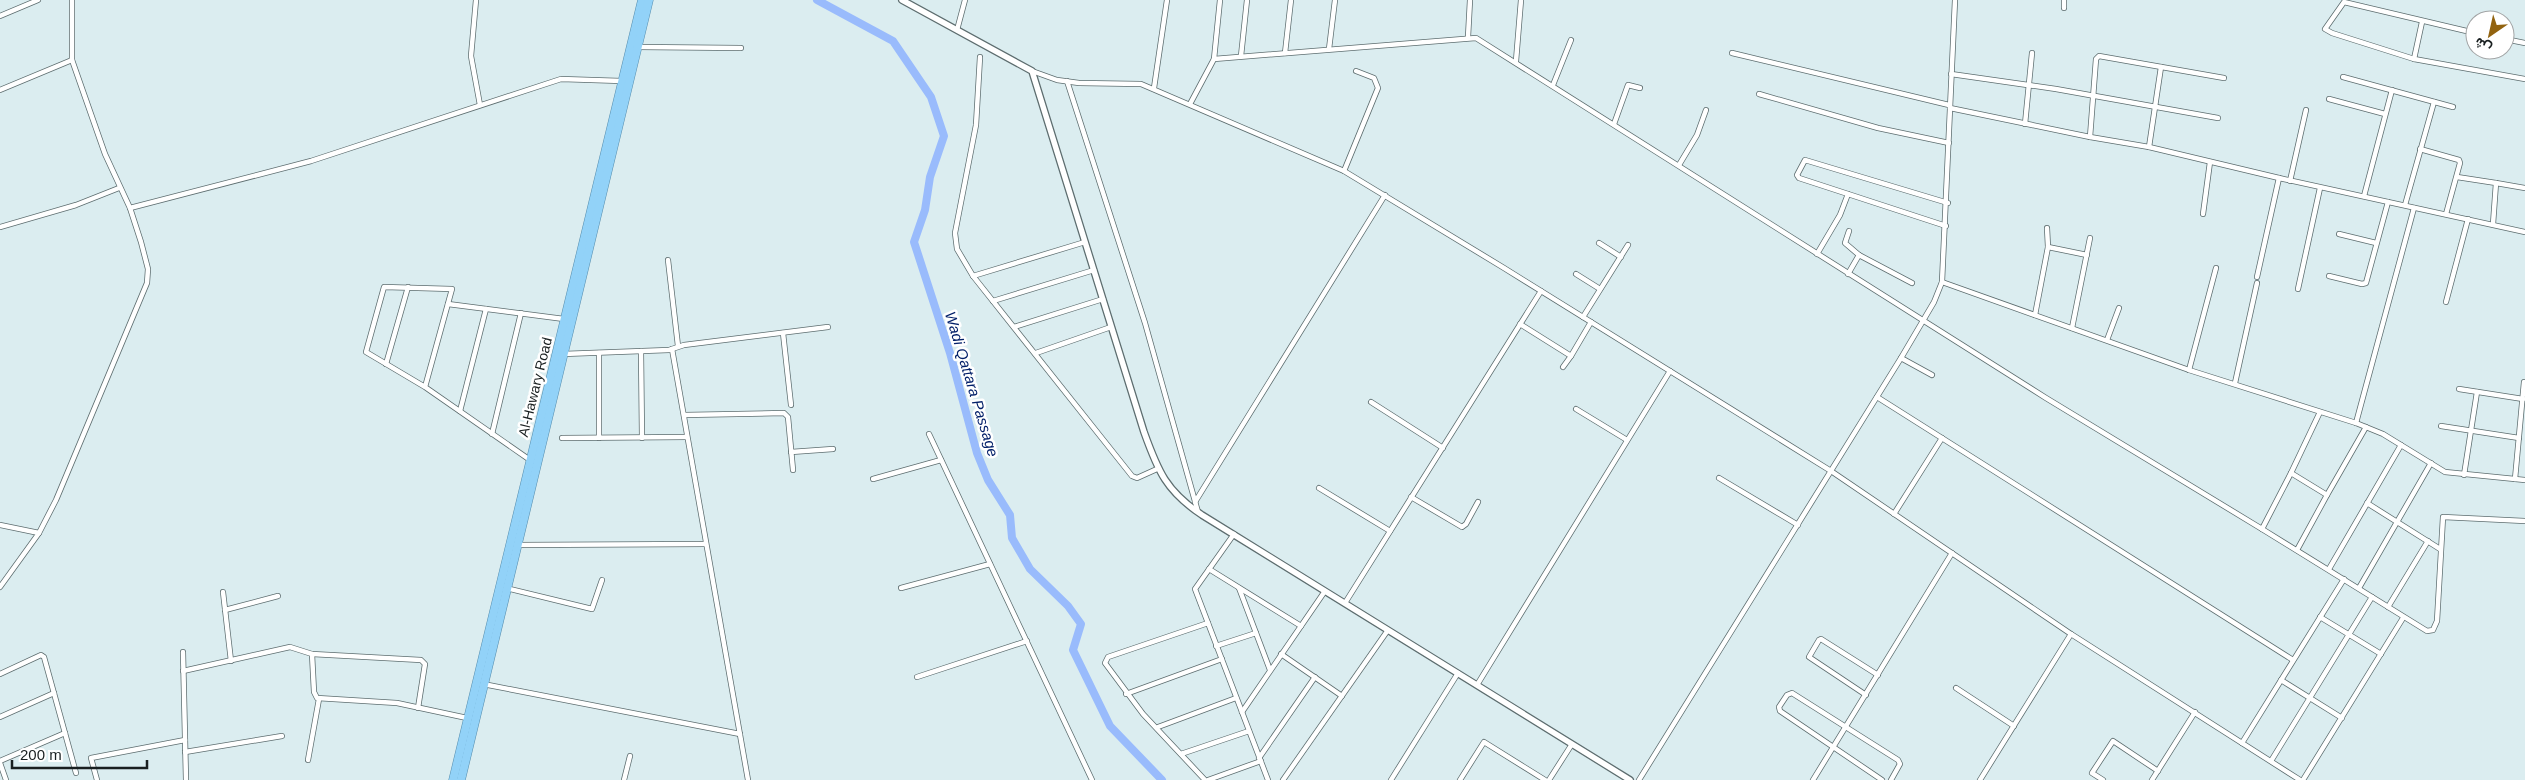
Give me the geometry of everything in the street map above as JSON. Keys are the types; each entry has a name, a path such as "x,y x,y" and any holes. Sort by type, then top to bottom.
{"highway":[{"name":"Al-Hawary Road","path":"461,780 563,354 622,81 642,0"},
{"name":"Al-Hawary Road","path":"453,780 564,319 584,255 649,0"}],"street":[{"path":"0,16 38,0"},
{"path":"0,587 39,533 86,433 147,284 148,269 142,242 130,208 119,188 72,60 72,0"},
{"path":"476,0 471,56 480,105"},
{"path":"902,0 1032,70 1067,82 1093,85 1134,82 1154,88 1344,171 1541,290 1831,471 2071,634 2301,780 2342,718 2403,618"},
{"path":"957,30 965,0"},
{"path":"1154,88 1167,0"},
{"path":"1190,104 1214,59 1220,0"},
{"path":"1241,56 1246,0"},
{"path":"1285,53 1291,0"},
{"path":"1329,49 1335,0"},
{"path":"1468,37 1470,0"},
{"path":"1516,61 1521,0"},
{"path":"1639,780 1934,302 1942,282 1948,203 1955,0"},
{"path":"2064,0 2064,8"},
{"path":"2465,31 2344,2 2325,29 2332,33 2414,59 2525,79"},
{"path":"2414,59 2422,22"},
{"path":"1214,59 1468,37 1476,38 1516,61 1848,274 2329,569 2403,618 2427,631 2433,630 2438,611 2441,520 2446,516 2525,521"},
{"path":"1553,86 1571,40"},
{"path":"638,47 741,48"},
{"path":"2025,124 2032,52"},
{"path":"1732,53 2025,124 2090,138 2149,147 2320,188 2525,232"},
{"path":"2090,138 2096,58 2099,56 2224,78"},
{"path":"980,57 976,125 955,233 957,250 973,276 1132,476 1137,478 1157,469"},
{"path":"0,90 72,60"},
{"path":"2149,147 2161,67"},
{"path":"1032,70 1102,299 1157,469 1177,497 1198,512 1630,780"},
{"path":"1344,171 1378,88 1374,78 1356,71"},
{"path":"1952,74 2029,85 2218,118"},
{"path":"2343,77 2454,107"},
{"path":"130,208 311,161 561,79 622,81"},
{"path":"1067,82 1145,323 1198,512"},
{"path":"1614,124 1628,85 1640,88"},
{"path":"2364,196 2392,90"},
{"path":"1759,94 1878,128 1949,143"},
{"path":"2329,99 2385,114"},
{"path":"2404,205 2434,102"},
{"path":"1679,165 1697,135 1706,110"},
{"path":"2290,181 2306,110"},
{"path":"2420,150 2459,160 2457,177 2446,214"},
{"path":"1946,226 1799,178 1797,175 1802,162 1805,160 1948,203"},
{"path":"2203,214 2210,162"},
{"path":"2457,177 2525,188"},
{"path":"2256,277 2279,178"},
{"path":"2493,224 2496,183"},
{"path":"0,227 76,205 119,188"},
{"path":"2298,289 2320,188"},
{"path":"1817,254 1840,215 1848,194"},
{"path":"1195,502 1385,195"},
{"path":"2329,276 2364,284 2388,202"},
{"path":"2356,423 2414,208"},
{"path":"2446,302 2468,219"},
{"path":"2035,315 2048,247 2047,228"},
{"path":"1849,231 1845,243 1860,255 1912,283"},
{"path":"2339,234 2376,243"},
{"path":"2072,328 2090,238"},
{"path":"973,276 1085,242"},
{"path":"1598,243 1621,257"},
{"path":"1583,317 1628,246"},
{"path":"2048,247 2087,255"},
{"path":"1848,274 1860,255"},
{"path":"668,260 678,346"},
{"path":"2189,370 2216,268"},
{"path":"994,301 1094,270"},
{"path":"1576,274 1600,288"},
{"path":"1942,282 2189,370 2235,383 2356,423 2401,445 2446,472 2525,480"},
{"path":"2235,383 2257,283"},
{"path":"386,364 408,287"},
{"path":"425,387 451,288 383,288 365,348 367,353 425,387 530,460"},
{"path":"1345,603 1541,290"},
{"path":"1014,327 1102,299"},
{"path":"448,304 564,319"},
{"path":"2107,340 2119,308"},
{"path":"460,411 486,309"},
{"path":"492,434 521,314"},
{"path":"1563,367 1591,322"},
{"path":"1520,324 1571,356"},
{"path":"1036,353 1111,327"},
{"path":"563,354 672,349 678,346 828,328"},
{"path":"783,333 791,405"},
{"path":"672,349 748,780"},
{"path":"641,351 642,438"},
{"path":"599,353 599,438"},
{"path":"1901,358 1932,375"},
{"path":"1477,685 1670,371"},
{"path":"2515,479 2524,382"},
{"path":"2458,389 2522,399"},
{"path":"2464,474 2477,392"},
{"path":"1877,397 2293,660"},
{"path":"1371,402 1443,448"},
{"path":"1576,409 1627,440"},
{"path":"2262,529 2320,412"},
{"path":"684,415 784,413 788,417 793,470"},
{"path":"2441,426 2519,438"},
{"path":"2297,550 2366,427"},
{"path":"929,434 1092,780"},
{"path":"562,438 688,437"},
{"path":"1894,514 1942,438"},
{"path":"2329,569 2401,445"},
{"path":"791,452 833,449"},
{"path":"873,479 941,460"},
{"path":"2359,588 2430,463"},
{"path":"2291,473 2327,495"},
{"path":"1719,478 1798,525"},
{"path":"1319,488 1390,532"},
{"path":"1412,497 1462,526 1466,524 1478,502"},
{"path":"2367,503 2440,548"},
{"path":"0,525 39,533"},
{"path":"1234,534 1195,589 1268,780"},
{"path":"2388,607 2428,541"},
{"path":"516,545 706,544"},
{"path":"1813,780 1952,553"},
{"path":"901,588 990,564"},
{"path":"1209,569 1300,626"},
{"path":"2242,743 2344,579"},
{"path":"506,588 592,609 602,580"},
{"path":"1239,588 1270,670"},
{"path":"1242,712 1325,591"},
{"path":"223,592 230,661"},
{"path":"225,610 278,596"},
{"path":"2271,761 2372,597"},
{"path":"2320,617 2381,654"},
{"path":"1208,623 1105,660 1113,676 1126,694 1206,780 1260,760 1315,677"},
{"path":"1283,780 1388,630"},
{"path":"1216,646 1256,633"},
{"path":"1980,780 2071,634"},
{"path":"1866,695 1808,657 1821,639 1878,675"},
{"path":"917,677 1027,641"},
{"path":"183,671 292,647 312,654 421,660 425,664 418,708"},
{"path":"183,652 186,780"},
{"path":"312,654 314,692 315,696 319,698 397,703 467,718"},
{"path":"1281,654 1342,696"},
{"path":"0,674 42,656 76,773"},
{"path":"1126,694 1222,660"},
{"path":"1390,780 1458,674"},
{"path":"2281,680 2342,718"},
{"path":"483,684 740,734"},
{"path":"1956,688 2014,726"},
{"path":"1882,780 1780,711 1779,707 1782,701 1792,693 1898,760 1900,764 1891,780"},
{"path":"0,717 54,694"},
{"path":"308,760 319,698"},
{"path":"1158,727 1236,698"},
{"path":"2152,780 2194,712"},
{"path":"1181,754 1249,731"},
{"path":"6,780 0,762 65,733"},
{"path":"185,752 282,736"},
{"path":"97,780 91,758 185,740"},
{"path":"2103,780 2092,773 2112,741 2158,771"},
{"path":"1468,780 1461,778 1484,742 1545,780"},
{"path":"1549,780 1572,744"},
{"path":"624,780 630,756"}],"waterway":[{"name":"Wadi Qattara Passage","path":"817,0 893,41 931,97 944,136 930,177 925,210 914,242 950,353 977,453 988,480 1010,515 1012,538 1030,569 1068,606 1081,624 1073,650 1110,726 1162,780"}]}
